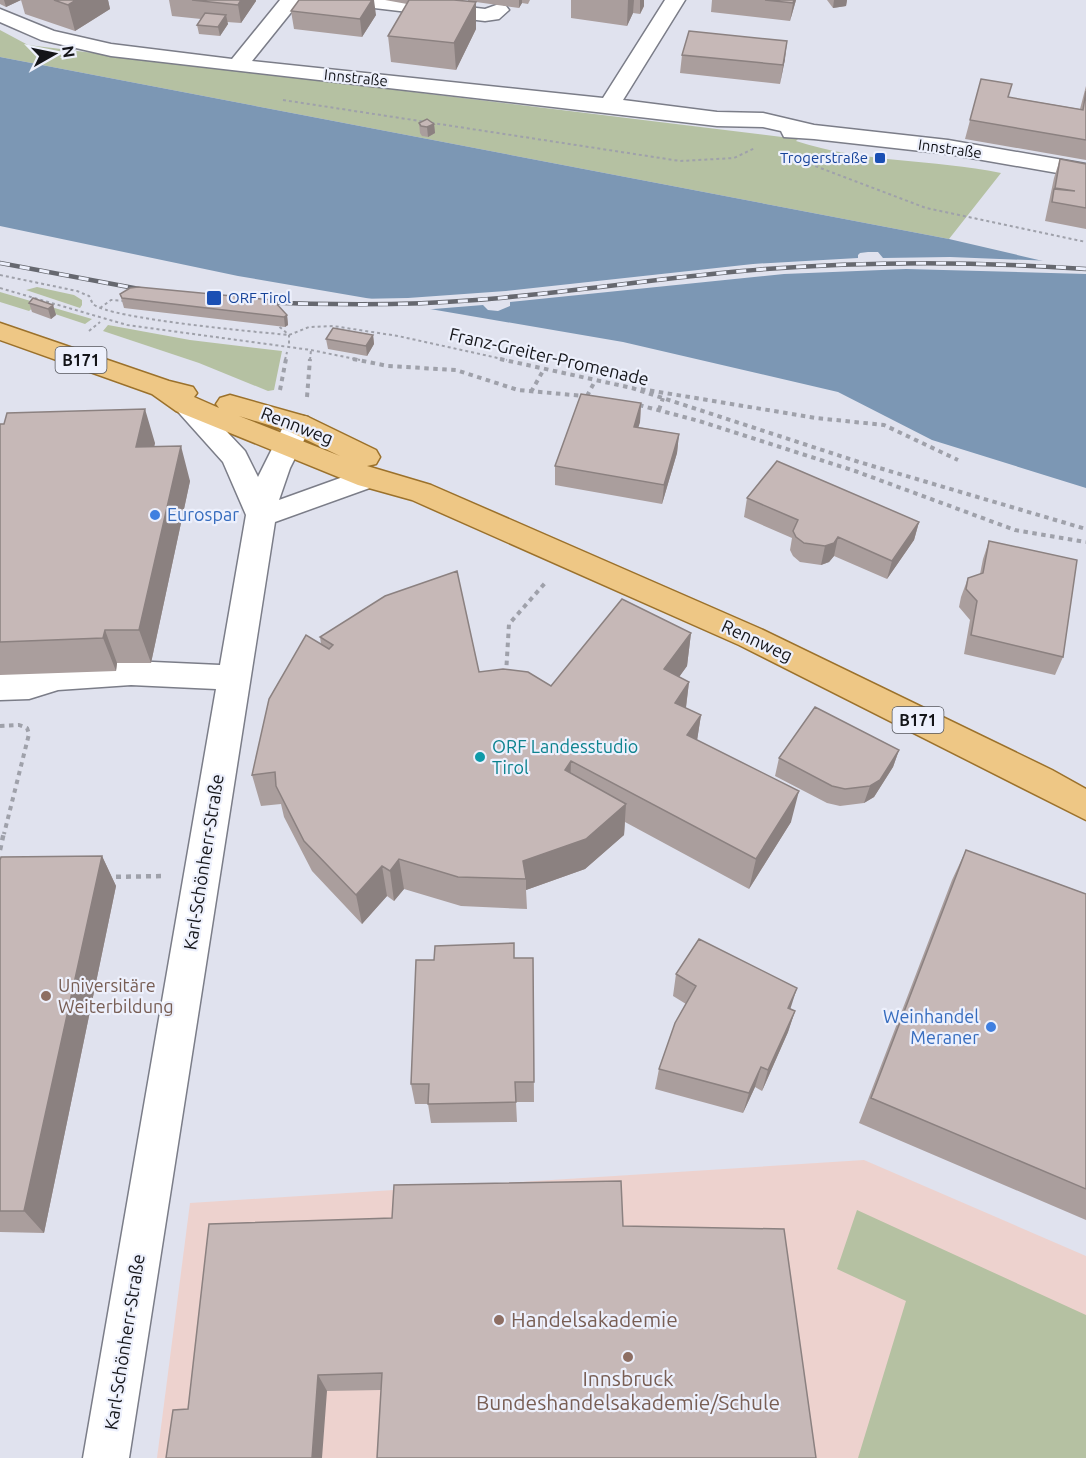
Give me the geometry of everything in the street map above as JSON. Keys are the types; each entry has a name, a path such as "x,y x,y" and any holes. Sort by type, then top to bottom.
{"main road":[{"name":"Rennweg","path":"0,331 162,388 265,412 391,470 421,492"},
{"name":"Rennweg","path":"162,388 186,405 297,426 368,478 421,492 750,637 1040,780 1086,806"}],"street":[{"path":"237,66 291,0"},
{"path":"357,0 484,15 492,15 500,10"},
{"path":"609,105 675,0"},
{"name":"Innstraße","path":"0,15 48,36 111,50 237,66 609,105 717,119 730,126 762,131 814,132 948,147 1086,171"},
{"path":"186,405 235,458 261,515 282,510 368,478"},
{"name":"Karl-Schönherr-Straße","path":"106,1458 261,515 268,482 297,426"},
{"path":"15,686 54,691 128,688 189,677 234,677"}],"path":[{"path":"796,155 815,166 926,208 1086,242"},
{"name":"Franz-Greiter-Promenade","path":"0,275 77,291 89,296 93,304 100,308 154,319 289,335 309,327 333,326 398,336 632,388 859,462 1086,529"},
{"path":"0,288 128,325 312,350 388,366 456,370 489,382 531,392 597,397"},
{"path":"100,308 111,300 135,302"},
{"path":"108,315 113,311"},
{"path":"89,331 100,322"},
{"path":"274,322 289,335 289,344"},
{"path":"297,426 312,350"},
{"path":"279,391 287,352"},
{"path":"531,392 544,369"},
{"path":"586,396 595,381"},
{"path":"632,388 663,391 816,418 884,425 958,460"},
{"path":"659,410 663,398"},
{"path":"638,404 845,468 1015,530 1086,542"},
{"path":"506,680 509,624 547,580"},
{"path":"0,726 22,726 27,728 29,734 0,850"},
{"path":"95,878 201,876"}],"shaded area":[{"name":"Innsbruck Bundeshandelsakademie/Schule","path":"864,1160 1086,1256 1086,1458 157,1458 190,1203"}],"green space":[{"path":"0,30 28,45 798,139 796,141 846,153 1001,173 949,239 0,57"},
{"path":"37,287 74,295 82,300 82,305 80,308 26,290"},
{"path":"0,292 92,319 85,324 34,307 29,311 0,302"},
{"path":"108,325 190,340 282,351 274,390 268,391 199,363 103,331"},
{"path":"857,1210 1086,1315 1086,1458 858,1458 906,1301 837,1269"}],"water":[{"path":"0,57 949,239 1086,271 1086,488 932,440 838,392 623,342 238,276 0,226"}],"pier":[{"path":"878,252 883,258 950,257 1053,261 1086,268 1086,274 906,269 784,274 510,302 510,306 498,311 488,310 483,305 421,310 355,299 408,298 506,291 753,264 858,258 860,253"}],"building":[{"path":"54,0 76,0 68,5"},
{"path":"192,0 241,0 238,5"},
{"path":"299,0 372,0 360,19 291,11"},
{"path":"409,0 476,2 454,43 388,36"},
{"path":"765,0 794,0 793,3"},
{"path":"205,13 226,15 218,27 197,25"},
{"path":"689,31 787,41 783,65 682,55"},
{"path":"981,79 1012,84 1008,97 1083,110 1086,91 1086,140 970,120"},
{"path":"427,119 434,124 427,127 421,126 419,123"},
{"path":"1060,159 1086,164 1086,208 1052,202 1054,189 1075,191 1055,188"},
{"path":"130,288 273,300 287,315 284,317 122,298 120,294"},
{"path":"33,298 53,305 48,309 29,303"},
{"path":"333,328 373,335 366,346 326,339"},
{"path":"581,394 641,403 634,427 679,434 664,485 555,466"},
{"path":"145,409 136,447 181,446 139,630 105,630 103,638 0,642 0,424 4,424 7,413"},
{"path":"777,461 919,522 892,561 838,537 834,543 825,546 804,543 796,537 793,531 798,520 747,498"},
{"path":"989,541 1077,560 1063,657 971,635 977,601 966,589 968,578 983,573"},
{"name":"ORF Landesstudio Tirol","path":"457,571 479,672 503,669 528,672 551,686 622,599 691,633 664,669 689,682 675,703 701,715 687,735 799,791 756,859 571,761 565,770 626,804 586,839 523,861 526,879 458,877 399,859 390,871 382,866 356,895 304,841 276,786 275,772 252,775 269,699 306,635 329,649 333,645 320,637 385,596"},
{"path":"815,707 899,750 880,780 870,786 845,789 832,786 779,758"},
{"name":"Weinhandel Meraner","path":"966,850 1086,894 1086,1189 871,1098"},
{"path":"102,856 24,1211 0,1211 0,860 1,857"},
{"path":"699,939 797,988 788,1008 795,1011 768,1070 761,1067 749,1093 659,1069 675,1023 696,986 676,974"},
{"path":"514,943 514,958 533,958 534,1082 515,1082 516,1102 428,1104 429,1084 411,1084 416,960 434,960 435,946"},
{"name":"Handelsakademie","path":"621,1181 623,1226 784,1229 816,1458 377,1458 382,1373 318,1375 312,1458 166,1458 173,1410 188,1409 209,1224 392,1218 394,1185"}],"railway":[{"path":"0,263 150,291"},
{"path":"258,302 313,304 449,302 543,294 742,271 828,265 957,263 1086,269"}],"place":[{"name":"Trogerstraße","path":"880,158"},
{"name":"ORF Tirol","path":"214,298"},
{"name":"Eurospar","path":"155,515"},
{"name":"ORF Landesstudio Tirol","path":"480,757"},
{"name":"Universitäre Weiterbildung","path":"46,996"},
{"name":"Weinhandel Meraner","path":"991,1027"},
{"name":"Handelsakademie","path":"499,1320"},
{"name":"Innsbruck Bundeshandelsakademie/Schule","path":"628,1357"}]}
